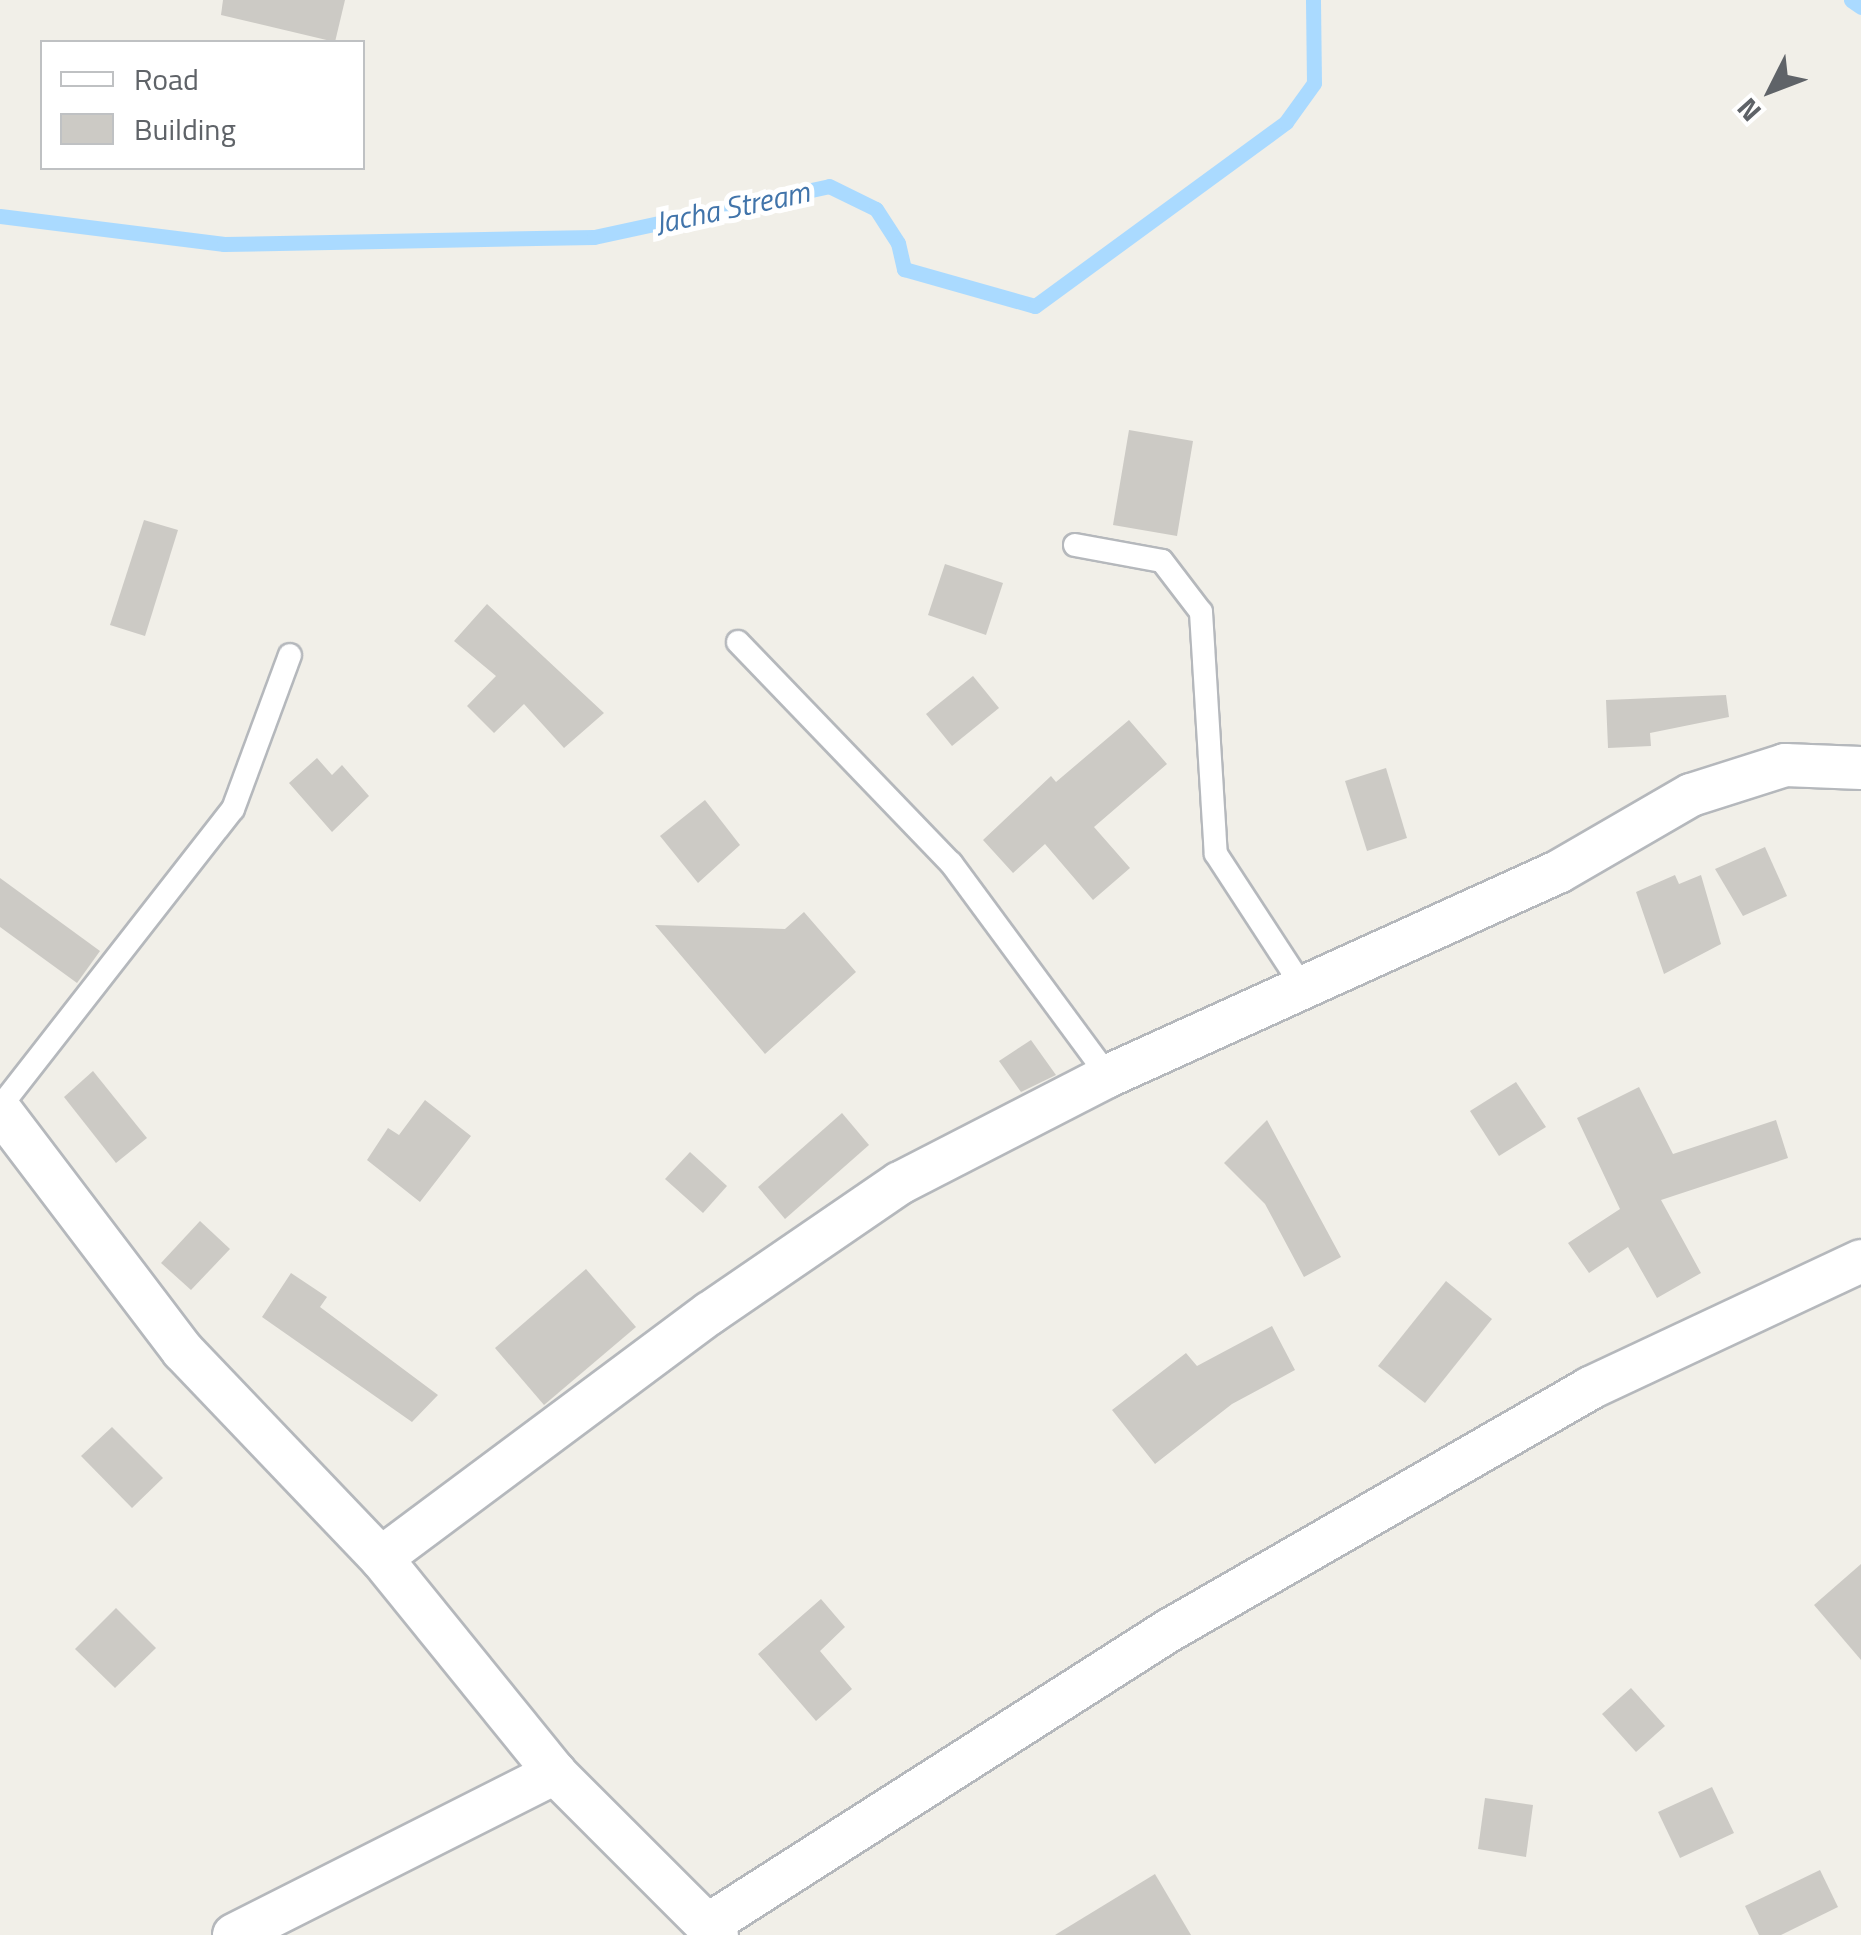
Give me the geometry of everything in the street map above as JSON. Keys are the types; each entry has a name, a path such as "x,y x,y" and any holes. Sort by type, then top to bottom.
{"street":[{"path":"381,1558 796,1252 900,1183 1108,1076 1558,872 1691,795 1735,777 1785,766 1861,768"},
{"path":"0,1109 183,1350 381,1558 554,1773 714,1929 1168,1630 1590,1388 1861,1262"},
{"path":"234,1935 554,1773"}],"lane":[{"path":"1075,545 1162,561 1201,612 1216,854 1302,986"},
{"path":"738,642 952,863 1108,1076"},
{"path":"0,1109 234,809 290,655"}],"building":[{"path":"223,0 345,0 335,40 221,15"},
{"path":"1129,430 1193,441 1177,536 1113,525"},
{"path":"144,520 178,530 145,636 110,625"},
{"path":"945,564 1003,583 986,635 928,615"},
{"path":"487,604 604,713 564,748 524,704 494,733 467,706 496,676 454,641"},
{"path":"973,676 999,708 952,746 926,714"},
{"path":"1726,695 1729,717 1650,733 1651,746 1608,748 1606,700"},
{"path":"1129,720 1167,764 1094,827 1130,868 1093,900 1045,844 1013,873 983,840 1051,776 1056,782"},
{"path":"317,758 332,775 342,765 369,796 332,832 289,783"},
{"path":"1386,768 1407,838 1367,851 1345,781"},
{"path":"705,800 740,845 698,883 660,836"},
{"path":"1765,847 1787,896 1743,916 1715,869"},
{"path":"1675,875 1679,884 1701,875 1721,944 1664,974 1636,892"},
{"path":"0,878 100,951 77,983 0,927"},
{"path":"804,912 856,972 765,1054 655,925 785,929"},
{"path":"1031,1040 1056,1075 1021,1092 999,1061"},
{"path":"93,1071 147,1138 116,1163 64,1097"},
{"path":"1516,1082 1546,1127 1499,1156 1470,1111"},
{"path":"1639,1087 1673,1154 1776,1120 1788,1158 1661,1200 1701,1273 1657,1298 1628,1247 1589,1273 1568,1243 1620,1209 1577,1118"},
{"path":"425,1100 471,1136 420,1202 367,1160 388,1128 399,1135"},
{"path":"842,1113 869,1145 785,1219 758,1187"},
{"path":"1267,1120 1341,1257 1304,1277 1265,1204 1224,1163"},
{"path":"690,1152 727,1186 703,1213 665,1179"},
{"path":"200,1221 230,1249 191,1290 161,1263"},
{"path":"586,1269 636,1327 544,1405 495,1348"},
{"path":"291,1273 327,1297 320,1307 438,1395 412,1422 262,1317"},
{"path":"1446,1281 1492,1319 1425,1403 1378,1366"},
{"path":"1272,1326 1295,1370 1232,1404 1155,1464 1112,1410 1186,1353 1197,1366"},
{"path":"112,1427 163,1478 132,1508 81,1456"},
{"path":"1861,1564 1861,1660 1814,1605"},
{"path":"821,1599 845,1627 820,1651 852,1689 816,1721 758,1654"},
{"path":"116,1608 156,1648 115,1688 75,1649"},
{"path":"1631,1688 1665,1726 1636,1752 1602,1714"},
{"path":"1712,1787 1734,1833 1680,1858 1658,1812"},
{"path":"1485,1798 1533,1805 1526,1857 1478,1849"},
{"path":"1820,1870 1838,1907 1781,1935 1759,1935 1745,1906"},
{"path":"1155,1874 1191,1935 1055,1935"}],"waterway":[{"name":"Jacha Stream","path":"0,216 224,244 594,237 829,186 876,209 898,243 904,269 1035,306 1286,122 1314,83 1313,0"},
{"name":"Jacha Stream","path":"1851,0 1861,7"}]}
